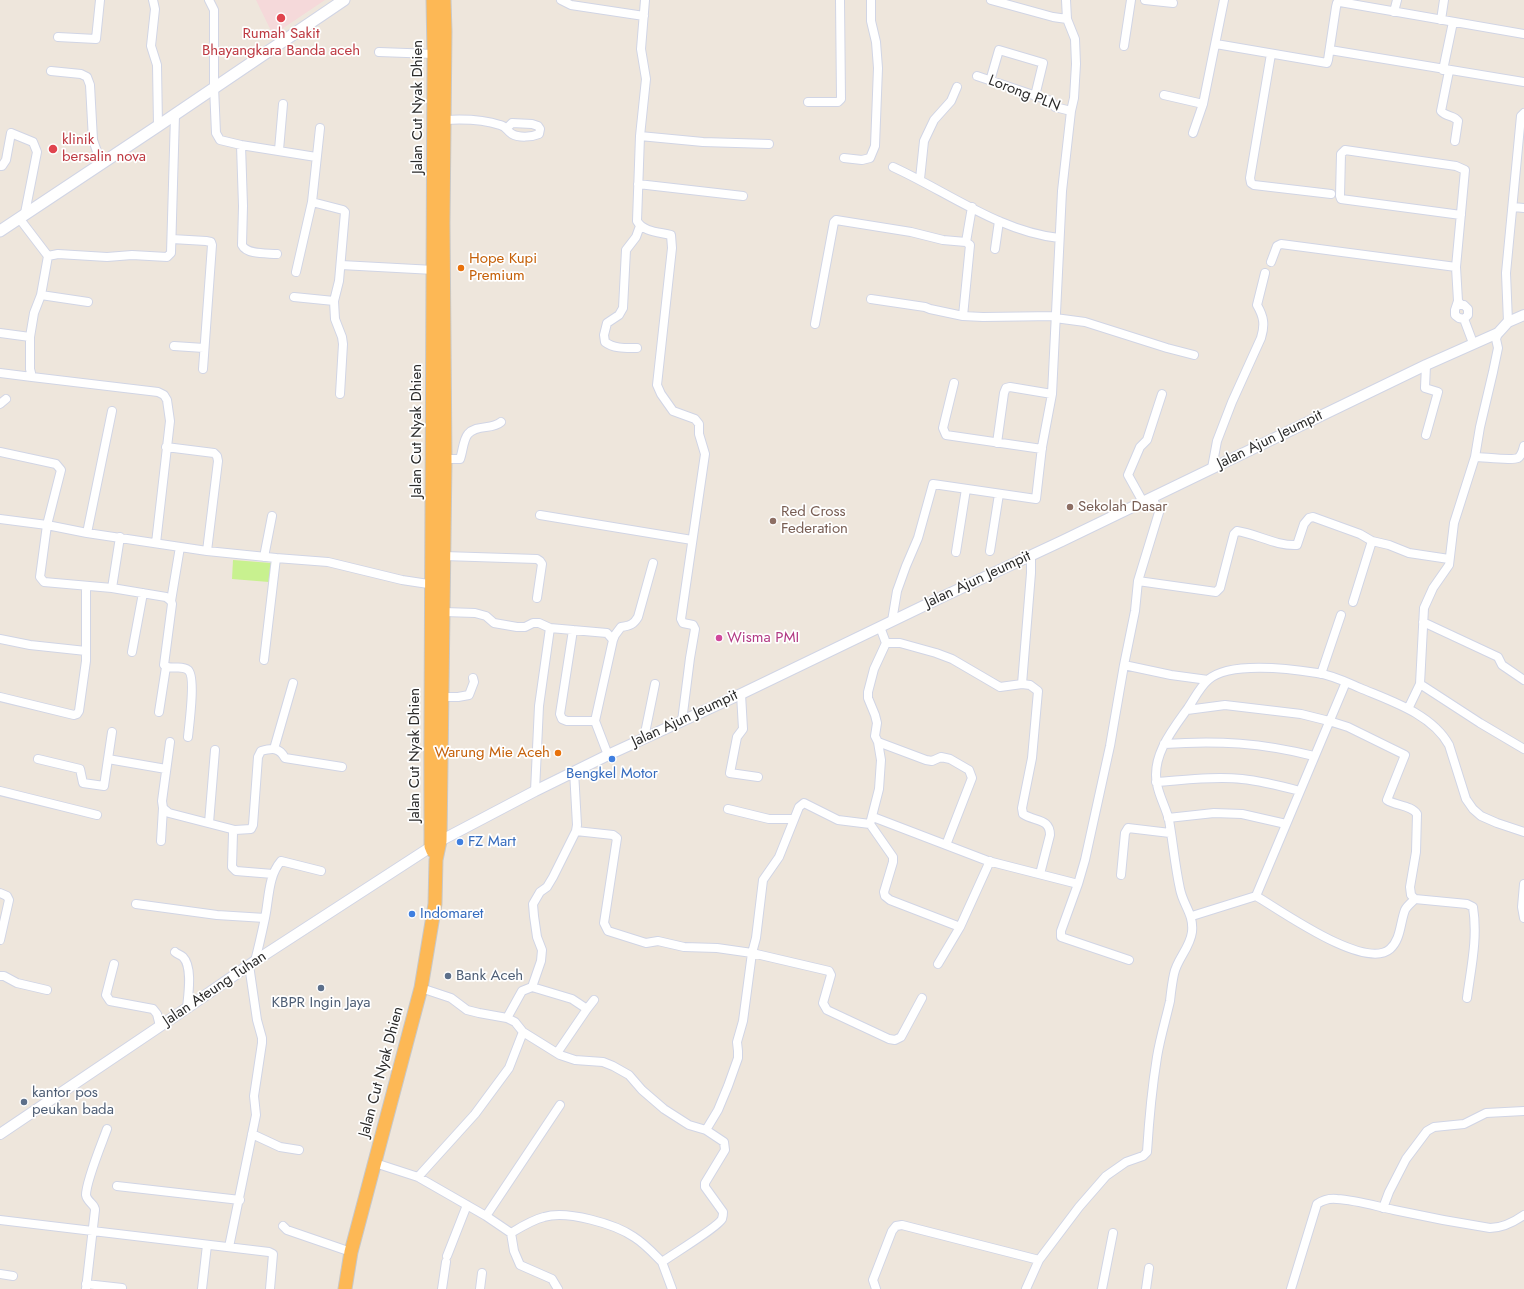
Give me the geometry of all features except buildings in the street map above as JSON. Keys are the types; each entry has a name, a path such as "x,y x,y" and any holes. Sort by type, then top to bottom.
{"highway":[{"name":"Jalan Cut Nyak Dhien","path":"435,843 442,697 444,612 438,585 444,556 445,461 443,223 445,120 444,0"},
{"name":"Jalan Cut Nyak Dhien","path":"345,1289 351,1252 421,988 435,904 438,585 434,270 434,54 432,3"}],"main road":[{"path":"0,230 158,126 344,0"}],"street":[{"path":"58,37 96,39 100,0"},
{"path":"153,0 155,10 151,46 156,65 158,126"},
{"path":"209,0 214,10 214,87 216,133 218,138 220,140 241,145 316,156"},
{"path":"561,0 571,5 644,16"},
{"path":"645,0 641,49 646,79 640,136 637,221 644,229 671,235 672,248 671,269 657,386 673,411 695,419 699,424 699,434 705,454 681,619 683,623 692,625 695,629 682,721"},
{"path":"808,102 838,102 841,99 840,0"},
{"path":"844,158 862,160 870,158 875,146 878,68 876,42 871,21 871,0"},
{"path":"991,0 1053,17 1067,19"},
{"path":"892,621 897,591 918,538 933,484 1036,499 1042,449 1052,394 1059,238 1071,111 1074,98 1076,64 1075,39 1067,19 1065,6 1066,0"},
{"path":"1124,46 1131,0"},
{"path":"1145,0 1174,3"},
{"path":"1193,133 1203,104 1224,0"},
{"path":"1394,12 1396,0"},
{"path":"1441,20 1444,0"},
{"path":"1216,44 1324,63 1328,60 1337,3 1340,2 1524,34"},
{"path":"1454,22 1446,70 1442,111 1444,114 1456,118 1458,121 1455,141"},
{"path":"990,81 999,50 1043,63 1035,96"},
{"path":"1330,50 1524,82"},
{"path":"379,52 434,54"},
{"path":"1271,54 1251,183 1254,185 1331,194"},
{"path":"51,71 81,74 86,78 90,85 93,140 101,163"},
{"name":"Lorong PLN","path":"977,76 1051,101 1055,107 1071,111"},
{"path":"920,179 924,141 934,120 951,101 957,87"},
{"path":"1164,95 1203,104"},
{"path":"279,150 283,104"},
{"path":"1508,322 1506,272 1513,207 1518,136 1521,116 1524,113"},
{"path":"48,256 58,254 107,257 132,255 167,257 171,253 174,115"},
{"path":"445,120 470,119 500,125 507,128"},
{"path":"296,272 312,202 320,128"},
{"path":"0,166 2,166 6,160 11,133 33,142 36,152 22,215 48,256 41,295 34,313 30,337 30,369 32,377"},
{"path":"640,136 703,142 770,144"},
{"path":"241,145 243,206 242,245 244,249 248,251 277,254"},
{"path":"1461,215 1342,198 1340,196 1341,154 1345,150 1460,167 1465,170 1461,215 1456,267 1458,301 1454,312 1459,318 1464,319 1473,343"},
{"path":"894,166 998,221 1043,236 1059,238"},
{"path":"638,184 743,196"},
{"path":"312,202 345,212 339,282 334,301 335,320 342,337 343,344 340,394"},
{"path":"966,242 972,207"},
{"path":"1513,207 1524,208"},
{"path":"815,324 834,222 836,220 911,232 943,240 966,242 970,245 963,316"},
{"path":"995,249 998,221"},
{"path":"637,348 616,347 608,344 605,342 604,335 607,323 619,316 623,308 626,250 636,237 640,226"},
{"path":"172,239 206,240 211,242 212,245 204,348 204,369"},
{"path":"1271,262 1277,246 1281,244 1456,267"},
{"path":"341,265 434,270"},
{"path":"1212,468 1217,441 1232,402 1264,329 1263,318 1258,305 1265,273"},
{"path":"41,295 88,302"},
{"path":"294,297 334,301"},
{"path":"871,299 925,307 963,316 1055,317 1085,322 1194,355"},
{"name":"Jalan Ajun Jeumpit","path":"435,843 574,771 741,694 1153,498 1426,365 1473,343 1497,336 1508,322 1524,315"},
{"path":"0,333 30,337"},
{"path":"1408,709 1420,684 1424,608 1427,599 1449,565 1454,523 1475,457 1498,348 1497,336"},
{"path":"174,346 204,348"},
{"path":"1426,365 1425,388 1438,392 1426,435"},
{"path":"0,372 158,392 164,395 167,400 170,421 156,543"},
{"path":"954,383 943,428 943,432 946,435 950,437 1042,449"},
{"path":"998,443 1004,393 1006,388 1052,394"},
{"path":"1143,502 1128,475 1140,447 1147,440 1162,394"},
{"path":"87,532 112,411"},
{"path":"445,461 460,459 468,434 473,430 479,427 496,426 501,422"},
{"path":"1475,457 1504,459 1517,458 1520,456 1524,446"},
{"path":"166,447 214,453 217,456 218,461 207,551"},
{"path":"0,452 56,464 61,470 47,525 40,577 44,582 112,588 166,597 172,601"},
{"path":"956,552 966,489"},
{"path":"990,551 999,494"},
{"path":"1129,960 1061,937 1061,931 1078,884 1110,746 1135,611 1138,581 1160,509 1155,504 1153,498"},
{"path":"540,515 692,540"},
{"path":"264,557 272,516"},
{"path":"1138,581 1216,592 1220,588 1234,534 1237,531 1288,545 1297,545 1304,524 1309,518 1313,517 1410,553 1449,559"},
{"path":"0,519 47,525 207,551 328,562 402,580 438,585"},
{"path":"112,588 120,537"},
{"path":"1353,602 1372,540"},
{"path":"160,712 166,667 164,665 180,547"},
{"path":"1022,684 1031,555"},
{"path":"444,556 540,561 542,564 537,598"},
{"path":"264,660 276,558"},
{"path":"608,755 595,721 613,640 615,635 622,627 629,626 635,622 638,617 653,563"},
{"path":"0,697 74,715 77,714 79,710 86,661 86,586"},
{"path":"132,652 143,593"},
{"path":"444,612 475,613 486,616 494,623 517,628 525,627 533,623 539,623 550,628 607,633 613,640"},
{"path":"1321,674 1341,615"},
{"path":"1423,622 1498,657 1502,665 1524,680"},
{"path":"880,627 886,643 874,669 868,692 868,698 876,715 877,723 875,736 878,742 881,760 879,789 871,821 893,857 893,862 884,892 885,896 890,900 960,927"},
{"path":"535,791 539,706 550,628"},
{"path":"573,630 560,714 562,719 567,721 595,721"},
{"path":"0,639 30,645 86,651"},
{"path":"886,643 900,643 952,659 1000,687 1022,684 1030,685 1038,691 1032,758 1022,808 1023,814 1046,823 1050,828 1050,835 1040,874"},
{"path":"1124,665 1171,675 1208,680"},
{"path":"166,667 184,668 191,674 192,684 188,737"},
{"path":"1026,1289 1039,1260 1079,1207 1106,1176 1126,1162 1143,1156 1147,1152 1157,1056 1170,1002 1175,969 1188,945 1191,935 1192,916 1184,902 1180,890 1168,818 1156,782 1158,765 1164,744 1208,680 1220,673 1231,670 1245,669 1272,668 1321,674 1346,682 1408,709 1431,723 1450,744 1466,799 1473,809 1481,816 1524,832"},
{"path":"442,697 469,695 474,682 473,678"},
{"path":"1256,896 1346,682"},
{"path":"274,749 293,683"},
{"path":"644,738 655,684"},
{"path":"1420,684 1480,723 1524,749"},
{"path":"741,694 742,729 737,737 730,772 758,777"},
{"path":"1187,710 1225,705 1301,714 1348,727 1405,755 1387,800 1393,804 1412,809 1417,814 1416,852 1410,888 1411,895 1415,899 1468,904 1473,907 1474,958 1471,969 1468,998"},
{"path":"38,759 80,769 83,783 104,786 112,732"},
{"path":"1164,744 1195,741 1247,743 1280,748 1314,756"},
{"path":"161,841 162,801 170,742"},
{"path":"878,742 926,760 932,761 941,757 950,759 969,770 972,778 946,845"},
{"path":"163,808 169,812 235,830 251,829 253,825 258,757 261,751 274,749 282,752 285,758 342,767"},
{"path":"209,823 215,750"},
{"path":"108,759 166,770"},
{"path":"532,987 541,961 542,950 537,937 533,904 540,892 547,887 553,877 578,825 574,771"},
{"path":"1156,782 1213,778 1242,779 1300,791"},
{"path":"0,790 97,815"},
{"path":"706,1130 718,1110 738,1058 737,1042 743,1021 764,880 779,857 799,807 804,804 838,820 871,821 990,861 1078,884"},
{"path":"728,809 769,819 794,819"},
{"path":"1168,818 1214,813 1242,814 1286,824"},
{"path":"1121,875 1125,833 1128,828 1170,833"},
{"path":"235,830 232,867 236,871 273,874"},
{"path":"576,831 614,835 617,838 604,923 608,931 646,943 658,941 684,947 717,948 752,953 829,971 831,975 823,1003 827,1010 889,1039 895,1040 901,1037 922,998"},
{"name":"Jalan Ateung Tuhan","path":"0,1134 252,963 435,843"},
{"path":"229,1247 240,1200 256,1115 254,1096 262,1038 259,1030 252,963 265,918 273,874 281,861 321,871"},
{"path":"938,964 960,927 990,861"},
{"path":"1524,884 1522,908 1524,918"},
{"path":"0,893 7,896 9,900 0,940"},
{"path":"1192,916 1256,896 1310,930 1331,941 1360,952 1378,955 1389,950 1397,939 1405,908 1415,899"},
{"path":"136,904 217,915 265,918"},
{"path":"175,952 184,958 188,969 189,980 187,1008"},
{"path":"114,964 106,995 110,1001 153,1009 157,1014 160,1026"},
{"path":"0,976 4,976 17,983 47,990"},
{"path":"507,1018 522,991 532,987 572,999 587,1009"},
{"path":"421,988 451,998 467,1010 507,1018 515,1022 523,1032 557,1053 575,1060 603,1062 613,1066 629,1075 642,1090 664,1109 689,1125 706,1130 724,1142 725,1150 705,1183 705,1187 723,1212 722,1220 662,1262"},
{"path":"557,1053 594,1000"},
{"path":"418,1177 474,1114 509,1068 523,1032"},
{"path":"486,1216 560,1105"},
{"path":"1383,1208 1389,1192 1406,1159 1427,1131 1434,1127 1464,1124 1486,1113 1524,1111"},
{"path":"107,1129 88,1182 86,1196 95,1208 86,1287 122,1288"},
{"path":"252,1134 280,1147 299,1150"},
{"path":"375,1163 418,1177 486,1216 511,1233 514,1252 520,1265 552,1279 558,1289"},
{"path":"117,1186 240,1200"},
{"path":"1291,1289 1317,1204 1324,1200 1336,1199 1373,1204 1383,1208 1490,1228 1503,1226 1524,1215"},
{"path":"442,1289 447,1259 467,1205"},
{"path":"511,1233 543,1217 555,1215 578,1217 610,1226 633,1236 650,1249 662,1262 672,1289"},
{"path":"0,1220 268,1252 273,1254 270,1289"},
{"path":"876,1289 873,1280 892,1231 896,1226 902,1225 1039,1260"},
{"path":"283,1226 287,1230 351,1252"},
{"path":"1102,1289 1113,1233"},
{"path":"202,1289 207,1245"},
{"path":"1146,1289 1149,1268"},
{"path":"480,1289 482,1273"},
{"path":"0,1274 13,1276"}],"shaded area":[{"name":"Rumah Sakit Bhayangkara Banda aceh","path":"256,0 325,0 273,35"}],"green space":[{"path":"233,560 271,563 269,582 232,579"}],"place":[{"name":"Rumah Sakit Bhayangkara Banda aceh","path":"281,18"},
{"name":"klinik bersalin nova","path":"53,149"},
{"name":"Hope Kupi Premium","path":"461,268"},
{"name":"Sekolah Dasar","path":"1070,507"},
{"name":"Red Cross Federation","path":"773,521"},
{"name":"Wisma PMI","path":"719,638"},
{"name":"Warung Mie Aceh","path":"558,753"},
{"name":"Bengkel Motor","path":"612,759"},
{"name":"FZ Mart","path":"460,842"},
{"name":"Indomaret","path":"412,914"},
{"name":"Bank Aceh","path":"448,976"},
{"name":"KBPR Ingin Jaya","path":"321,988"},
{"name":"kantor pos peukan bada","path":"24,1102"}]}
